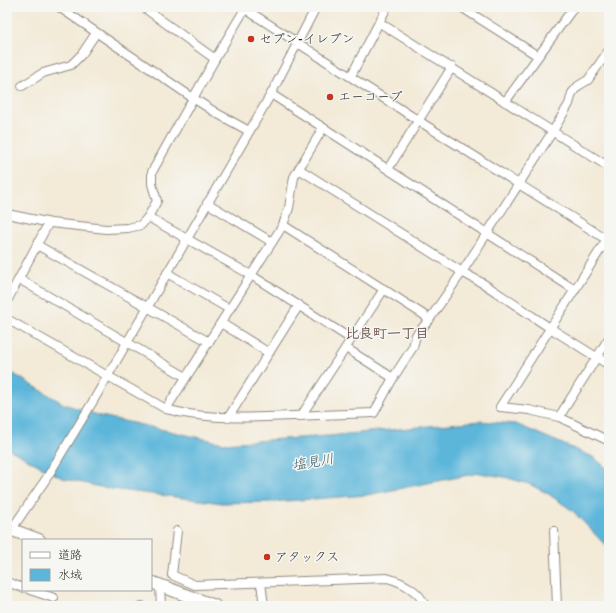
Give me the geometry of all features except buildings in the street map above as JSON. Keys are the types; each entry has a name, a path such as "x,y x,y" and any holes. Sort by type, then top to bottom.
{"highway":[{"path":"8,531 36,539"},
{"path":"156,584 215,606"}],"street":[{"path":"60,7 193,98 218,114 250,131"},
{"path":"143,7 215,58"},
{"path":"8,531 46,479 92,404 106,376 271,94 316,7"},
{"path":"351,76 387,7"},
{"path":"461,7 538,56"},
{"path":"7,214 47,223 106,229 128,228 141,224 148,217 156,201 152,184 152,172 215,58 245,8 419,121 608,238 500,407 529,410 559,417 609,440"},
{"path":"505,102 570,8"},
{"path":"380,23 609,167"},
{"path":"22,86 43,73 71,65 82,54 96,33"},
{"path":"7,320 166,409 181,413 228,418 374,412 393,378 413,347 416,335 429,320 462,272 520,183 569,104 572,93 578,86 588,80 609,50"},
{"path":"388,169 452,68"},
{"path":"271,94 575,290"},
{"path":"166,409 282,225 289,208 294,177 323,128"},
{"path":"299,169 609,364"},
{"path":"207,203 272,242"},
{"path":"148,217 251,275 352,339"},
{"path":"7,301 48,224 47,223"},
{"path":"282,225 384,289 424,315 429,320"},
{"path":"37,245 209,342"},
{"path":"167,273 230,309"},
{"path":"19,279 186,377"},
{"path":"301,416 384,289"},
{"path":"228,418 299,306"},
{"path":"221,323 269,353"},
{"path":"559,417 609,338"},
{"path":"346,348 393,378"},
{"path":"177,530 172,575 195,585 387,578 396,580 410,588 420,596 426,606"},
{"path":"554,531 557,606"},
{"path":"7,582 22,588"},
{"path":"261,583 264,606"},
{"path":"156,584 161,606"},
{"path":"33,591 54,598"}],"water":[{"name":"塩見川","path":"7,370 64,404 101,416 223,443 328,436 480,421 516,424 593,457 609,470 609,549 573,511 547,493 529,484 504,477 479,473 367,495 272,502 222,503 104,488 62,478 7,448"}],"place":[{"name":"セブン-イレブン","path":"251,39"},
{"name":"エーコープ","path":"330,97"},
{"name":"アタックス","path":"267,557"}],"district":[{"name":"比良町一丁目","path":"387,333"}]}
